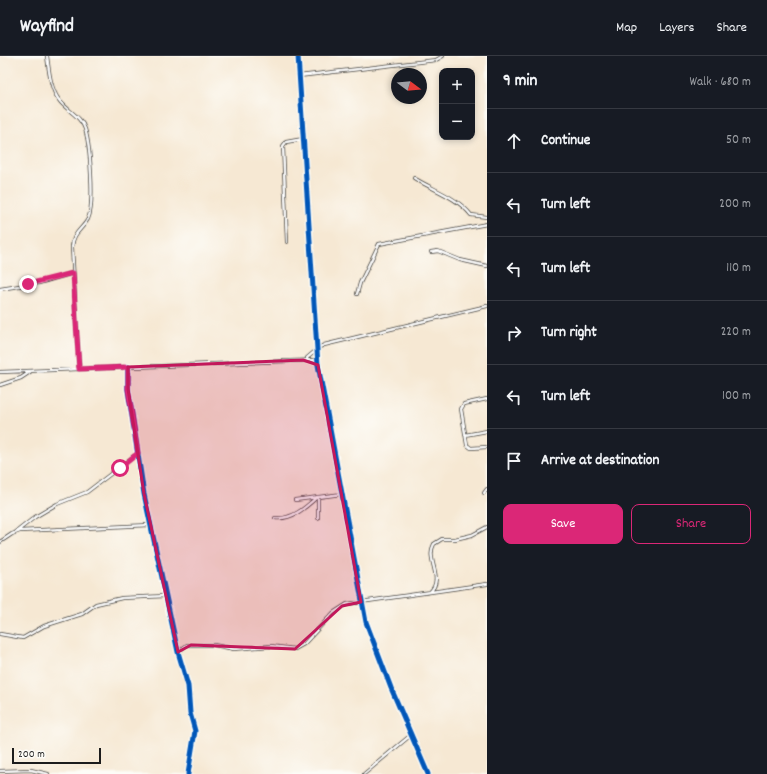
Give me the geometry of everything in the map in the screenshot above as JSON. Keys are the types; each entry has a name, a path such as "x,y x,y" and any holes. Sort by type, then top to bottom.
{"street":[{"path":"47,56 51,82 56,95 83,125 90,152 90,210 88,219 82,228 76,232 72,243 79,369"},
{"path":"298,56 302,139 318,365 361,602 366,622 428,774"},
{"path":"300,76 436,60 444,56"},
{"path":"287,242 283,146 286,142 302,139"},
{"path":"414,178 467,209 471,216 487,217"},
{"path":"357,294 360,283 379,244 487,224"},
{"path":"431,252 438,251 460,260 487,266"},
{"path":"0,289 39,283 73,273"},
{"path":"303,360 324,345 487,306"},
{"path":"307,358 317,359"},
{"path":"310,361 317,359"},
{"path":"0,372 303,360 310,361 318,365"},
{"path":"128,367 128,389 150,525 178,652 188,686 190,712 195,731 188,774"},
{"path":"0,385 21,378 31,371"},
{"path":"487,399 462,406 465,435 469,447 487,447"},
{"path":"465,435 487,430"},
{"path":"0,542 16,532 34,517 57,504 86,492 138,453"},
{"path":"484,493 487,489"},
{"path":"295,500 342,494"},
{"path":"275,518 287,518 303,510 318,497"},
{"path":"318,497 318,518"},
{"path":"16,532 150,525"},
{"path":"430,592 435,587 437,580 432,551 434,544 444,538 455,539 472,535 487,527"},
{"path":"178,652 187,645 214,645 234,649 271,646 295,649 301,647 342,606 487,584"},
{"path":"0,634 23,638 44,626 82,614 96,604 122,598 166,596"},
{"path":"364,774 411,734"},
{"path":"0,771 31,770 48,774"}],"highlighted area":[{"path":"303,360 318,365 361,602 342,606 295,649 191,645 178,652 144,494 128,389 128,367"}],"cycle path":[{"path":"298,56 318,365 366,622 391,688 428,774"},
{"path":"128,367 128,389 144,494 178,652 188,686 190,713 195,731 188,774"}],"route":[{"path":"28,284 39,283 73,273 75,328 79,369 128,367 128,389 138,453 120,468"}]}
